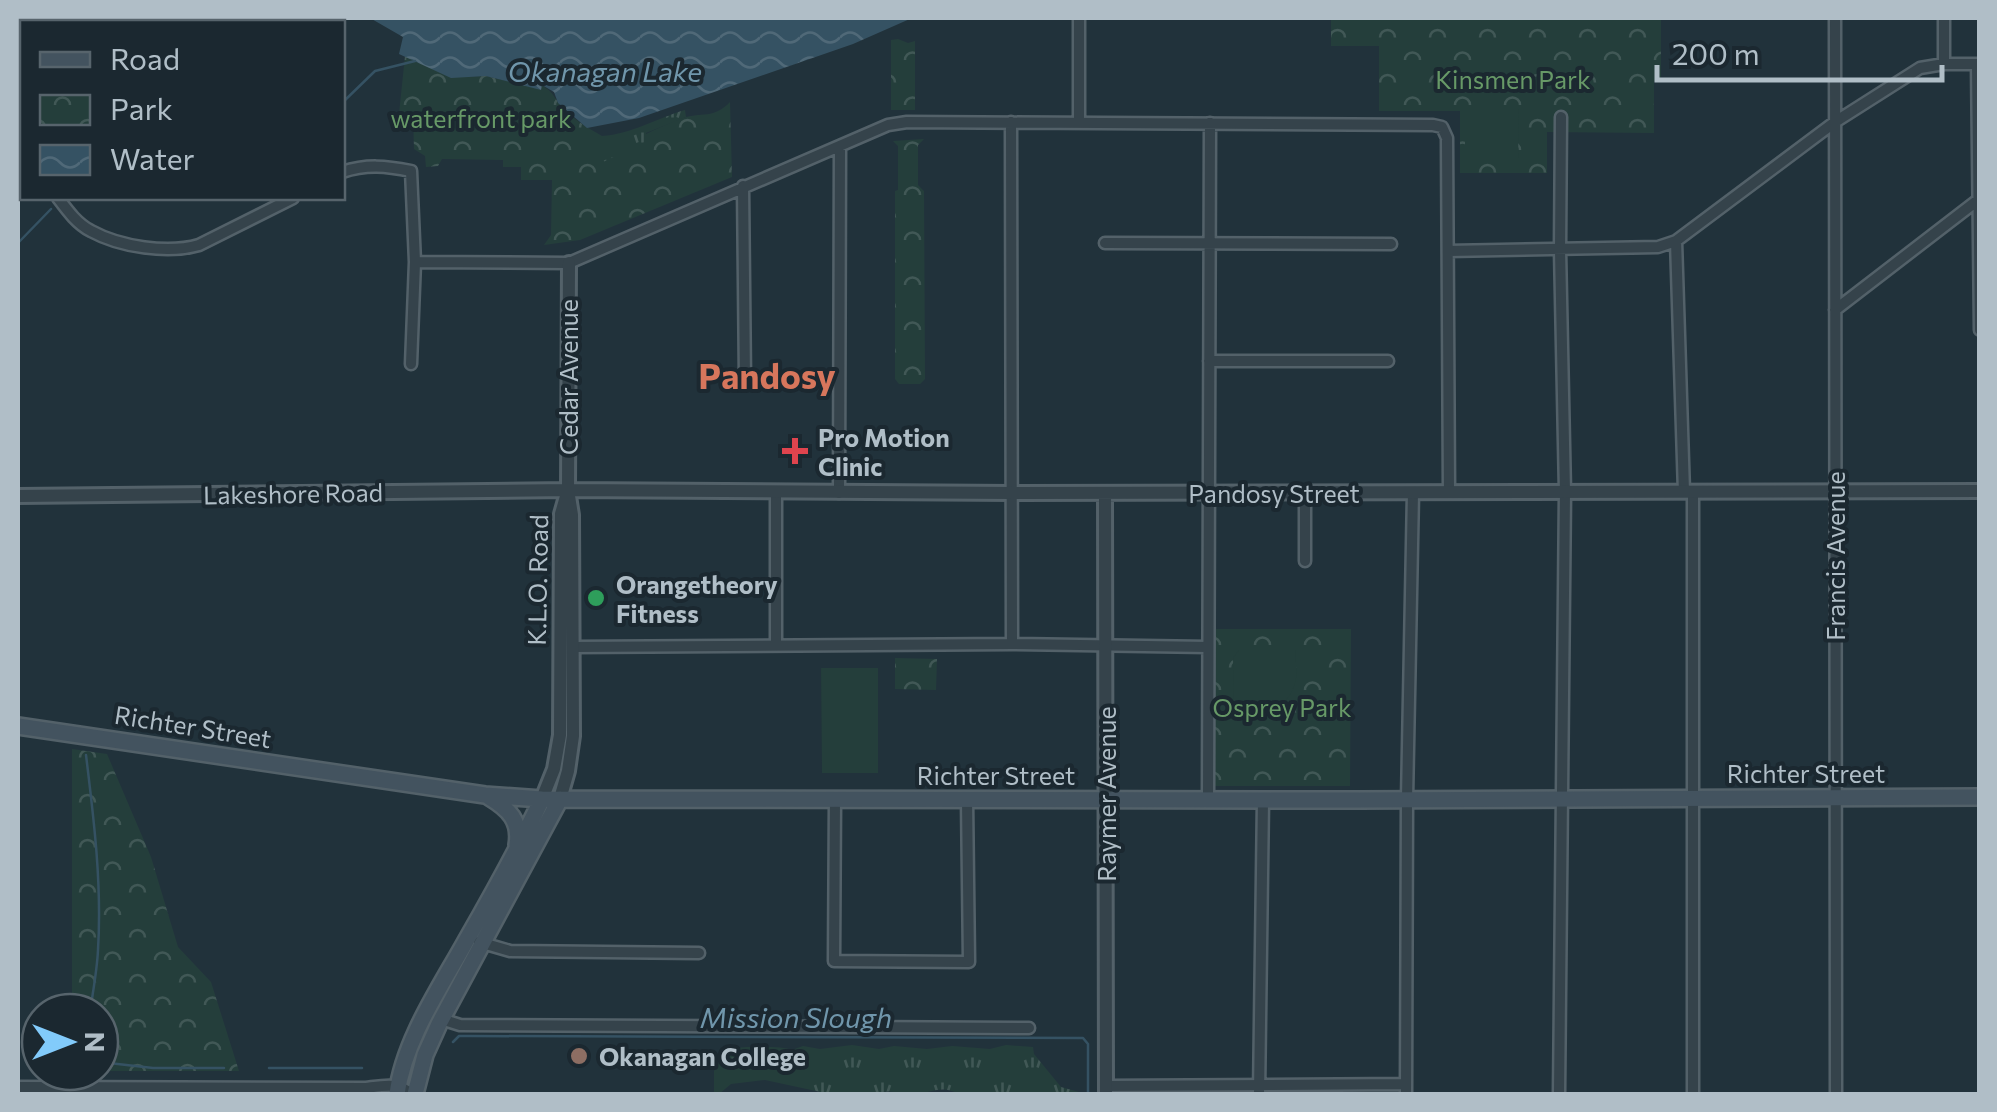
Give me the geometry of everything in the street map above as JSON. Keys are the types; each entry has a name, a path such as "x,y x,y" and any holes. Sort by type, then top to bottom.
{"main road":[{"name":"Richter Street","path":"18,726 486,795 560,799 1980,797"},
{"path":"486,795 513,816 519,831 516,851"},
{"name":"K.L.O. Road","path":"403,1093 425,1055 542,798"},
{"name":"K.L.O. Road","path":"403,1093 410,1048 430,1005 476,940 560,799"}],"street":[{"path":"1079,18 1079,122"},
{"name":"Francis Avenue","path":"1835,18 1836,1094"},
{"path":"1944,18 1944,64"},
{"path":"1448,251 1658,247 1676,241 1835,122 1920,68 1978,64 1980,330"},
{"path":"1559,1094 1565,492 1561,117"},
{"path":"415,262 568,263 888,125 907,122 1442,128 1447,138 1449,493"},
{"path":"1011,122 1012,644"},
{"path":"1208,798 1210,124"},
{"path":"839,493 840,146"},
{"path":"345,171 379,165 410,171 415,262 410,364"},
{"path":"743,186 745,381"},
{"path":"59,200 70,215 91,231 132,246 183,250 199,246 289,200"},
{"path":"1835,310 1978,200"},
{"path":"1676,241 1689,492 1693,1094"},
{"path":"1106,244 1391,244"},
{"name":"Cedar Avenue","path":"568,263 568,490"},
{"path":"1209,362 1388,361"},
{"name":"Pandosy Street","path":"568,490 1980,492"},
{"name":"Lakeshore Road","path":"18,496 568,490"},
{"name":"K.L.O. Road","path":"560,799 573,736 572,515 568,490"},
{"name":"K.L.O. Road","path":"542,798 554,769 560,735 561,514 568,490"},
{"path":"776,493 776,646"},
{"name":"Raymer Avenue","path":"1104,493 1106,1090"},
{"path":"1305,493 1305,561"},
{"path":"1106,1090 1406,1089 1413,493"},
{"path":"573,648 1012,644 1208,647"},
{"path":"836,800 834,961 970,962 967,800"},
{"path":"1259,1090 1263,800"},
{"path":"476,940 510,952 699,953"},
{"path":"441,1019 460,1025 1029,1028"},
{"path":"120,1091 366,1088 403,1093"}],"green space":[{"name":"Kinsmen Park","path":"1331,18 1661,18 1661,81 1654,81 1654,133 1547,132 1547,173 1460,173 1460,111 1379,111 1379,46 1331,46"},
{"path":"891,40 915,41 915,110 891,110"},
{"name":"waterfront park","path":"405,56 451,77 486,76 540,89 541,85 573,117 602,136 603,162 645,142 644,135 683,118 713,113 730,102 732,177 580,240 544,245 551,235 552,180 521,180 521,167 503,167 503,160 442,159 438,166 426,167 425,156 414,149 413,115 399,114"},
{"path":"1465,109 1519,109 1518,158 1465,158"},
{"path":"685,110 686,117 646,133 648,165 596,188 602,136"},
{"path":"924,139 918,145 918,185 924,191 925,379 920,384 899,384 895,379 898,146 893,141"},
{"name":"Osprey Park","path":"1213,629 1351,629 1350,786 1213,786"},
{"path":"1239,650 1295,650 1295,683 1279,706 1262,714 1234,717 1233,658"},
{"path":"895,658 937,659 936,690 895,689"},
{"path":"821,668 878,668 878,773 822,773"},
{"path":"72,749 107,754 151,857 178,947 211,982 239,1071 120,1071 120,992 72,992"},
{"path":"729,1045 733,1049 792,1050 803,1046 820,1049 852,1045 879,1049 1033,1047 1034,1054 1061,1087 1080,1094 958,1094 943,1090 913,1095 888,1091 830,1094 765,1080 731,1084 714,1094 714,1071"}],"water":[{"name":"Okanagan Lake","path":"370,18 912,18 853,44 639,118 587,128 558,103 554,92 542,85 541,90 486,76 451,78 399,54 403,37"}],"waterway":[{"path":"345,100 375,71 415,61"},
{"path":"18,243 51,209"},
{"path":"86,755 99,901 93,992"},
{"name":"Mission Slough","path":"453,1042 459,1036 1083,1038 1088,1044 1088,1094"},
{"name":"Mission Slough","path":"120,1064 224,1068"},
{"name":"Mission Slough","path":"269,1068 362,1068"}],"place":[{"name":"Pro Motion Clinic","path":"795,451"},
{"name":"Orangetheory Fitness","path":"596,598"},
{"name":"Okanagan College","path":"579,1056"}],"district":[{"name":"Pandosy","path":"767,374"}]}
